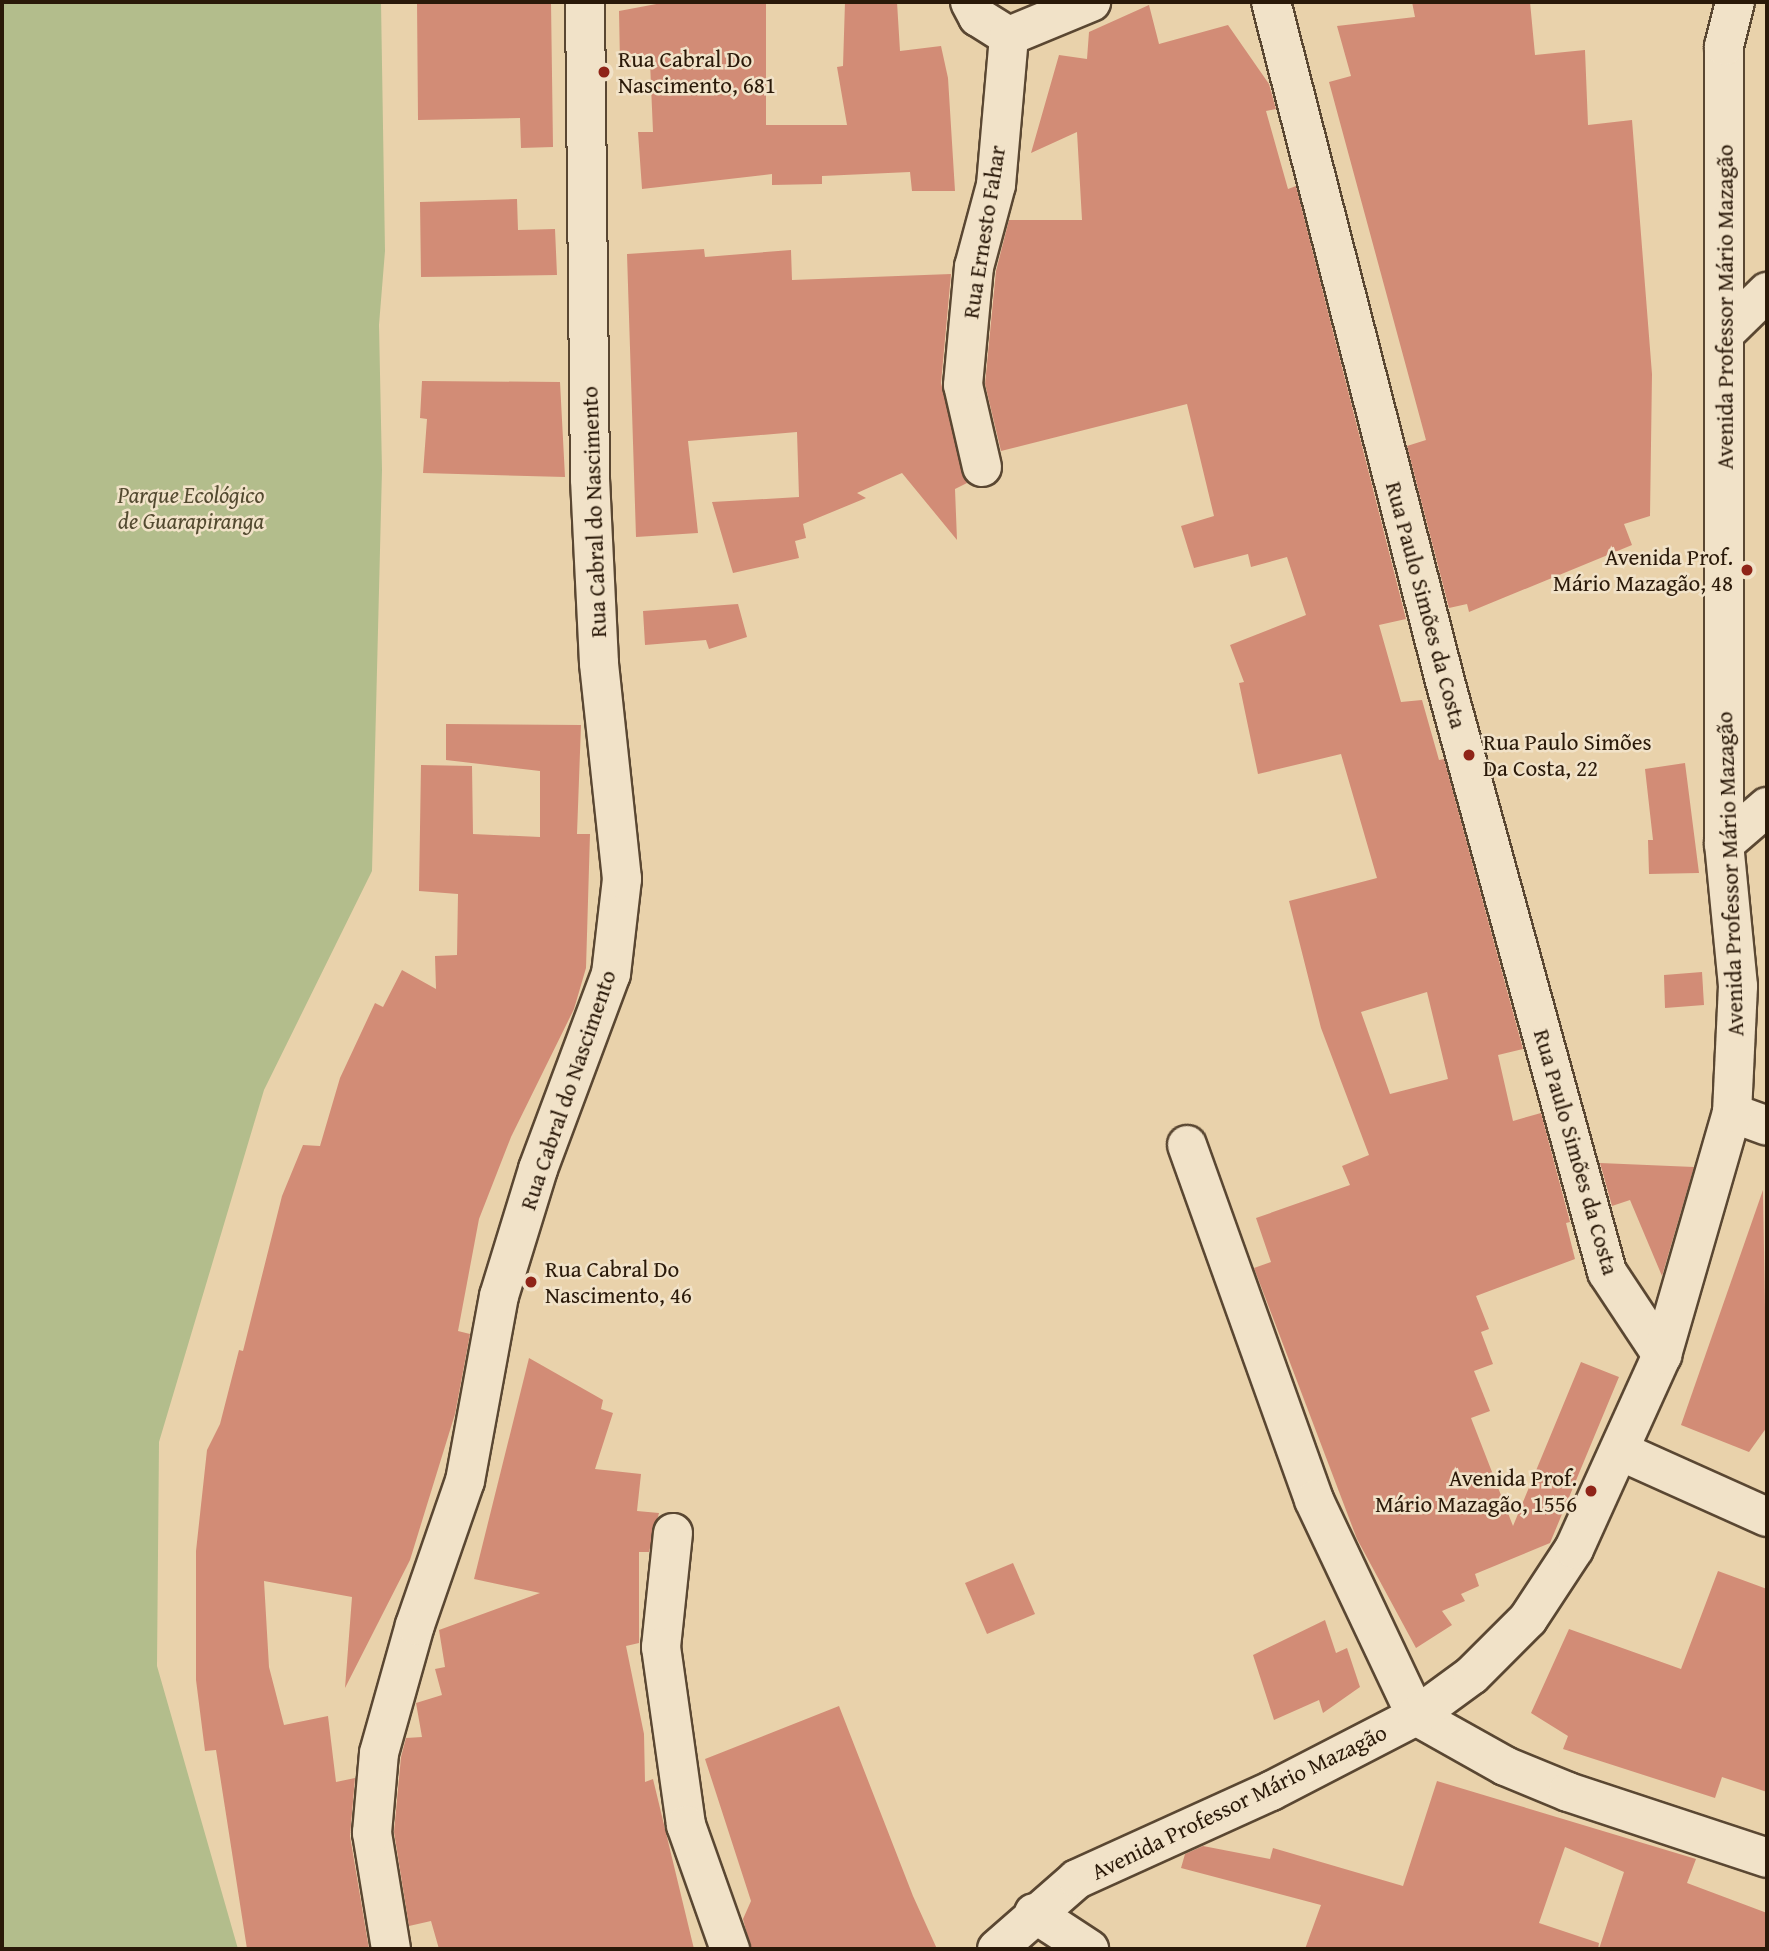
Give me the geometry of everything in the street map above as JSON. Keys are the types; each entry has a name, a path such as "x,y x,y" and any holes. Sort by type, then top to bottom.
{"street":[{"name":"Rua Cabral do Nascimento","path":"391,1949 372,1833 379,1753 415,1625 465,1480 499,1296 538,1169 611,974 622,879 599,663 590,479 585,2"},
{"path":"970,2 978,17 1009,36 1091,2"},
{"name":"Rua Paulo Simões da Costa","path":"1271,2 1446,685 1607,1272 1662,1355"},
{"name":"Avenida Professor Mário Mazagão","path":"997,1949 1034,1913 1077,1879 1271,1791 1416,1716 1472,1675 1528,1619 1574,1549 1662,1355 1732,1113 1738,986 1724,844 1724,47 1735,2"},
{"name":"Rua Ernesto Fahar","path":"982,467 963,386 974,267 996,185 1009,36"},
{"path":"1725,333 1767,292"},
{"path":"1724,844 1767,807"},
{"path":"1732,1113 1767,1126"},
{"path":"1187,1145 1314,1500 1416,1716 1505,1766 1568,1792 1767,1858"},
{"path":"1620,1451 1767,1517"},
{"path":"673,1533 661,1647 686,1825 730,1949"},
{"path":"1034,1913 1089,1949"}],"green space":[{"name":"Parque Ecológico de Guarapiranga","path":"2,2 381,2 385,251 379,325 382,470 372,871 264,1090 159,1442 157,1666 238,1949 2,1949"}],"building":[{"path":"417,2 551,2 553,147 521,148 520,118 418,120"},
{"path":"667,2 766,2 766,125 847,125 837,67 843,66 845,2 897,2 900,51 941,46 948,78 955,191 912,191 910,172 822,176 822,184 772,185 772,174 642,189 638,132 653,132 650,62 620,63 619,11"},
{"path":"1412,2 1530,2 1535,55 1585,50 1588,125 1632,120 1652,374 1650,516 1624,524 1632,545 1469,612 1467,604 1449,608 1407,446 1426,440 1329,82 1351,76 1337,26 1415,17"},
{"path":"1149,5 1159,44 1228,25 1269,84 1276,109 1266,111 1288,189 1296,186 1406,619 1379,625 1401,702 1422,700 1439,760 1444,759 1523,1049 1498,1055 1513,1121 1541,1113 1570,1222 1566,1223 1575,1259 1476,1296 1489,1329 1481,1332 1493,1364 1474,1371 1490,1411 1471,1418 1513,1526 1581,1362 1619,1377 1550,1543 1475,1574 1479,1586 1461,1594 1465,1601 1442,1611 1452,1625 1416,1648 1357,1539 1254,1268 1271,1262 1256,1218 1350,1185 1342,1166 1369,1155 1321,1028 1289,901 1377,878 1341,754 1258,774 1239,683 1244,682 1230,645 1306,615 1287,557 1251,567 1248,554 1194,568 1181,526 1214,516 1187,404 1001,451 985,384 996,271 1009,220 1082,220 1077,132 1031,153 1059,55 1087,59 1089,32","holes":["1427,992 1448,1079 1390,1094 1361,1012"]},
{"path":"517,199 518,230 555,229 557,275 421,277 420,202"},
{"path":"704,249 705,257 791,250 792,280 951,274 941,383 967,483 955,489 957,540 902,473 857,493 866,498 803,524 806,538 795,541 799,558 733,573 712,502 799,497 797,432 688,441 698,533 636,537 627,254"},
{"path":"422,381 560,382 565,477 423,473 427,419 420,418"},
{"path":"738,604 747,637 709,649 706,640 645,645 643,611"},
{"path":"446,724 581,725 577,834 590,834 586,968 574,1009 511,1137 479,1219 458,1331 470,1334 455,1414 410,1560 345,1688 352,1597 264,1581 269,1667 284,1725 328,1716 336,1782 355,1778 350,1836 369,1949 247,1949 216,1750 205,1751 196,1680 196,1551 207,1450 220,1424 239,1350 243,1351 282,1196 303,1145 320,1146 340,1078 375,1003 383,1007 402,970 436,989 435,956 457,955 458,894 419,891 421,765 472,766 473,834 540,837 540,771 446,760"},
{"path":"1685,763 1699,873 1649,874 1648,840 1653,840 1645,769"},
{"path":"1702,972 1704,1005 1665,1008 1664,975"},
{"path":"1600,1163 1694,1167 1662,1276 1630,1200 1612,1206"},
{"path":"1763,1190 1767,1427 1749,1452 1681,1425"},
{"path":"529,1358 603,1400 601,1409 613,1413 595,1469 641,1474 637,1511 659,1513 649,1552 639,1552 639,1643 626,1646 644,1734 645,1782 653,1779 694,1949 439,1949 431,1921 409,1926 394,1832 401,1757 406,1738 422,1737 416,1703 442,1695 435,1669 445,1667 439,1630 540,1593 474,1579"},
{"path":"1013,1563 1035,1614 987,1634 965,1583"},
{"path":"1718,1571 1767,1589 1767,1792 1722,1777 1715,1798 1563,1749 1568,1736 1531,1713 1569,1629 1681,1669"},
{"path":"1325,1620 1336,1653 1347,1648 1360,1687 1323,1713 1319,1700 1274,1720 1253,1655"},
{"path":"839,1706 913,1896 937,1949 751,1949 743,1919 751,1901 705,1759"},
{"path":"1437,1781 1696,1859 1687,1883 1767,1913 1767,1949 1599,1949 1624,1872 1565,1847 1539,1923 1599,1943 1598,1949 1305,1949 1321,1905 1181,1868 1185,1854 1203,1846 1270,1859 1273,1848 1403,1886"}],"place":[{"name":"Rua Cabral Do Nascimento, 681","path":"604,72"},
{"name":"Avenida Prof. Mário Mazagão, 48","path":"1747,570"},
{"name":"Rua Paulo Simões Da Costa, 22","path":"1469,755"},
{"name":"Rua Cabral Do Nascimento, 46","path":"531,1282"},
{"name":"Avenida Prof. Mário Mazagão, 1556","path":"1591,1491"}]}
